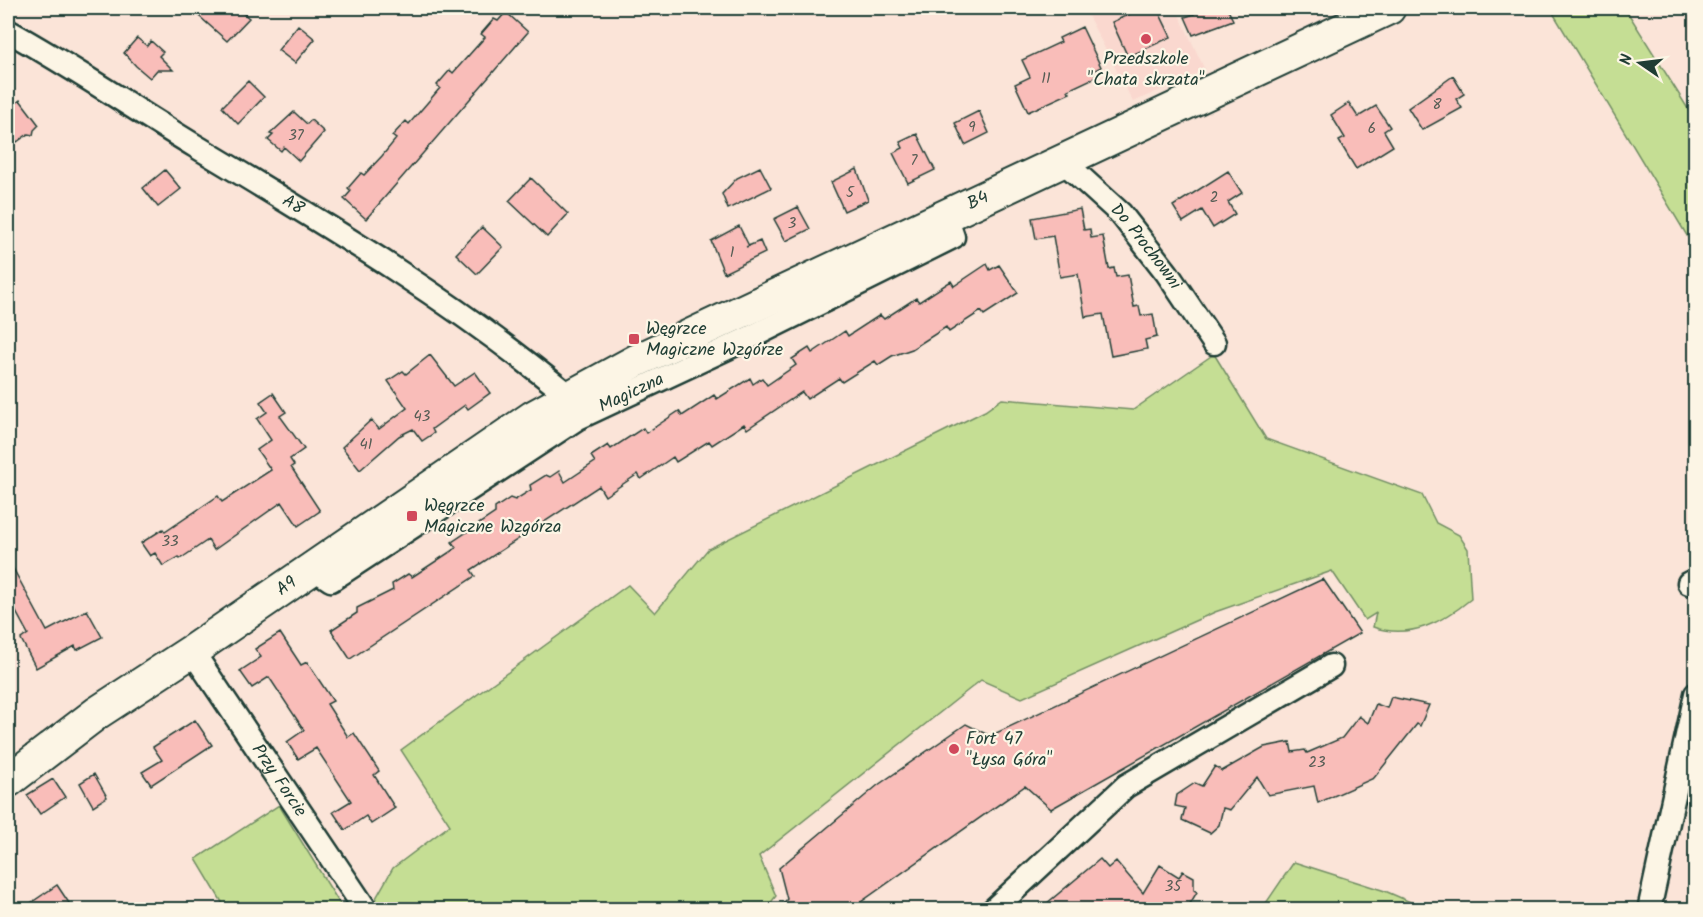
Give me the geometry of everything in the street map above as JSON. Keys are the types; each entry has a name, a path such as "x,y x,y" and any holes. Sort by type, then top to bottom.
{"street":[{"name":"B4","path":"570,397 636,361 1389,8"},
{"name":"A8","path":"8,31 74,69 441,301 514,351 570,397"},
{"name":"Do Prochowni","path":"1064,162 1121,214 1167,273 1214,343"},
{"name":"Magiczna","path":"313,568 331,580 578,418 741,342 953,237 946,217"},
{"name":"A9","path":"8,781 97,713 192,651 524,423 570,397"},
{"name":"Przy Forcie","path":"192,651 366,909"},
{"path":"993,909 1126,786 1331,666"},
{"path":"1649,909 1695,694"}],"shaded area":[{"name":"Przedszkole \"Chata skrzata\"","path":"1084,8 1176,8 1205,70 1133,102"}],"green space":[{"path":"1550,8 1625,8 1695,120 1695,249"},
{"path":"1214,354 1266,439 1422,495 1436,523 1459,535 1468,549 1471,599 1449,615 1425,626 1413,630 1387,630 1373,627 1376,613 1365,620 1332,571 1215,612 1022,698 981,680 759,856 776,896 766,909 373,910 371,907 393,868 450,825 401,750 628,585 655,613 708,549 985,411 1002,399 1133,410"},
{"path":"279,805 343,909 226,909 196,859"},
{"path":"1294,862 1385,891 1422,909 1262,909"}],"building":[{"path":"190,8 237,8 249,18 227,41"},
{"path":"1143,8 1157,8 1171,37 1128,57 1112,22"},
{"path":"1191,8 1227,8 1233,20 1193,35 1185,17 1194,14"},
{"path":"506,12 528,32 366,219 344,199 351,191 348,188 361,173 364,175 382,156 396,139 392,136 406,121 409,124 440,88 437,85 450,70 453,73 485,37 481,34 494,19 498,21"},
{"path":"298,25 315,39 295,63 278,50"},
{"path":"1082,27 1101,67 1093,71 1096,77 1068,90 1070,93 1028,112 1015,84 1030,77 1022,60 1061,42 1059,38"},
{"path":"137,38 147,46 151,41 163,52 159,56 173,70 157,70 150,78 136,66 124,53"},
{"path":"1453,76 1464,94 1456,99 1462,108 1422,130 1408,108"},
{"path":"248,81 264,97 238,124 222,107"},
{"path":"20,100 39,125 33,135 28,134 17,142 8,130 8,110 10,104 15,104"},
{"path":"1349,103 1358,117 1376,106 1390,127 1384,131 1393,146 1356,169 1339,141 1345,138 1331,115"},
{"path":"979,111 989,133 965,145 955,123"},
{"path":"294,112 307,124 311,120 324,132 299,161 284,147 281,151 268,140 273,135 270,134"},
{"path":"917,134 935,170 908,183 893,153 903,148 900,142"},
{"path":"760,167 771,188 728,209 722,194 737,178"},
{"path":"857,169 868,200 844,211 831,182"},
{"path":"165,170 181,189 158,207 143,188"},
{"path":"1228,171 1242,193 1228,202 1235,214 1213,228 1202,210 1183,222 1173,206"},
{"path":"531,178 568,214 547,237 509,201"},
{"path":"798,207 810,229 786,241 774,219"},
{"path":"1080,209 1084,230 1090,229 1091,238 1103,236 1109,269 1114,268 1116,277 1128,275 1134,307 1139,306 1141,316 1153,314 1157,337 1145,340 1147,349 1111,356 1103,314 1085,317 1078,274 1060,277 1053,236 1036,239 1032,218"},
{"path":"739,226 749,246 760,241 765,253 724,273 711,241"},
{"path":"482,227 503,247 477,274 456,254"},
{"path":"987,264 990,270 999,265 1018,293 984,315 981,311 949,332 946,327 912,349 892,356 878,365 875,361 842,382 839,378 807,399 802,392 747,429 744,424 712,445 709,441 676,462 673,457 641,479 638,474 605,496 599,486 471,570 475,576 350,659 331,630 357,613 357,608 393,590 392,584 408,574 412,577 456,548 452,542 495,513 495,508 510,498 515,500 531,490 530,485 546,475 550,477 559,471 565,482 595,462 591,456 608,445 611,449 643,428 646,433 679,411 682,416 714,395 717,399 750,378 753,384 762,378 767,385 796,365 792,359 809,348 812,353 845,331 848,336 880,315 884,319 916,298 919,302 951,281 954,286"},
{"path":"430,355 454,386 475,372 490,393 468,409 465,405 432,429 434,433 422,441 413,429 399,436 360,470 342,447 371,420 379,429 407,408 388,381 403,371 406,374"},
{"path":"273,393 286,412 280,416 304,449 290,459 294,465 291,467 320,511 298,526 282,502 214,550 208,540 180,559 179,557 163,566 155,553 150,556 141,543 163,529 165,532 218,496 222,502 271,470 257,450 271,440 257,419 267,412 260,402"},
{"path":"8,559 47,631 87,610 102,637 77,650 75,646 36,668 21,639 28,634 8,597"},
{"path":"1323,579 1360,633 1051,809 1025,786 851,909 779,909 787,899 779,868 878,785 966,724 990,736"},
{"path":"280,633 301,665 307,662 333,701 327,704 348,737 354,733 379,771 374,775 395,808 371,824 366,816 345,830 333,812 351,801 316,748 298,759 287,742 304,730 269,677 252,688 240,671 261,657 255,649"},
{"path":"1391,697 1429,705 1420,726 1417,724 1374,778 1318,803 1314,786 1268,795 1257,777 1230,810 1223,808 1219,825 1210,833 1182,820 1185,808 1175,806 1177,795 1195,783 1202,786 1215,766 1222,771 1264,747 1290,742 1292,752 1305,750 1307,753 1342,738 1359,716 1368,723 1376,704 1387,708"},
{"path":"195,720 212,745 151,785 142,772 162,760 153,747"},
{"path":"94,774 107,797 93,806 80,783"},
{"path":"53,779 65,797 40,814 27,795"},
{"path":"1100,859 1108,868 1116,861 1143,893 1160,865 1179,877 1183,871 1194,877 1194,890 1197,892 1187,909 1040,909"},
{"path":"57,885 73,909 22,909"}],"place":[{"name":"Przedszkole \"Chata skrzata\"","path":"1146,39"},
{"name":"Węgrzce Magiczne Wzgórze","path":"634,339"},
{"name":"Węgrzce Magiczne Wzgórza","path":"412,516"},
{"name":"Fort 47 \"Łysa Góra\"","path":"954,749"}]}
